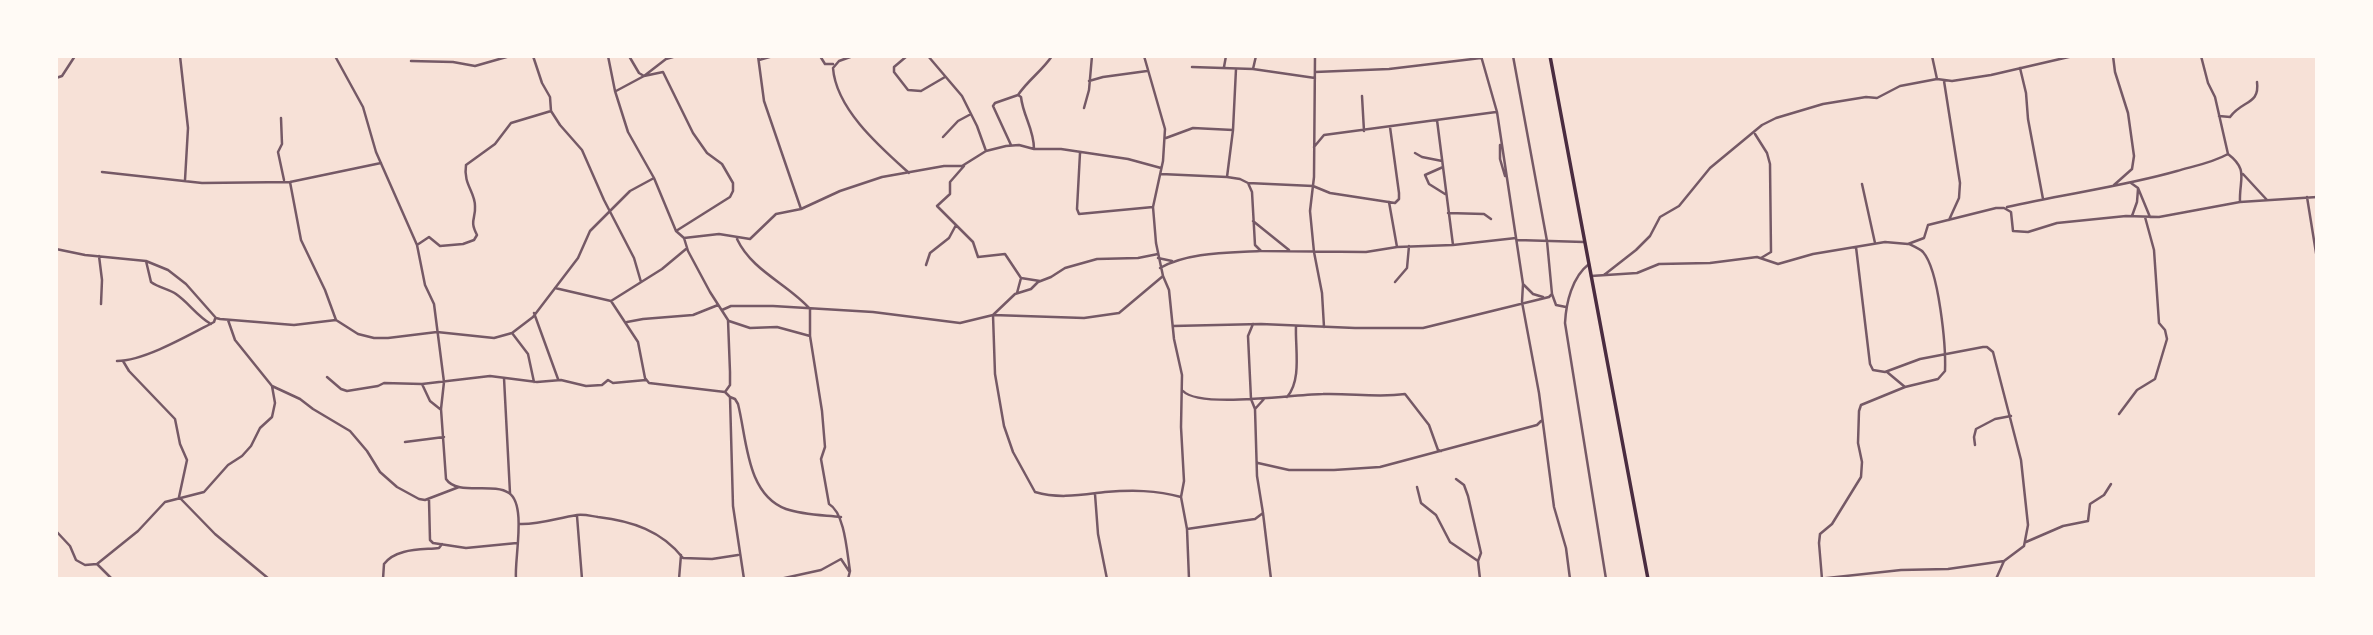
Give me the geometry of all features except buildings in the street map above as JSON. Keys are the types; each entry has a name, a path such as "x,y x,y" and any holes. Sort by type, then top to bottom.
{"highway":[{"path":"1550,56 1648,579"}],"street":[{"path":"56,78 62,76 75,56"},
{"path":"180,56 188,128 185,180"},
{"path":"335,56 359,97 381,163 416,245 425,285 434,304 444,382 441,409 446,479 450,484 459,487 504,491 510,494"},
{"path":"453,56 453,62"},
{"path":"411,61 453,62 475,66 510,56"},
{"path":"533,56 550,97 551,111 582,150 634,258 641,282"},
{"path":"608,56 615,92 628,132 654,178 676,231 684,238 686,248 728,320 730,385 725,392"},
{"path":"629,56 639,73 644,76 661,72 664,74 693,133 707,153 722,164 733,183 730,197 676,231"},
{"path":"773,56 758,58 764,101 801,209"},
{"path":"820,56 825,64 834,65 853,56"},
{"path":"907,56 894,67 894,72 908,90 921,91 945,77"},
{"path":"928,56 962,96 986,151"},
{"path":"1011,146 993,106 1018,95 1029,79 1043,69 1052,56"},
{"path":"1084,108 1089,90 1092,56"},
{"path":"1144,56 1162,114 1166,138 1153,207 1160,268 1169,290 1181,369 1184,470 1181,497 1187,529 1189,579"},
{"path":"1224,67 1226,56"},
{"path":"1253,69 1255,56"},
{"path":"1315,56 1314,186 1310,211 1324,327"},
{"path":"1514,56 1547,241 1552,294 1556,305 1566,307"},
{"path":"1932,56 1937,79"},
{"path":"2052,56 2052,62"},
{"path":"1604,275 1650,236 1660,218 1679,206 1710,168 1755,134 1762,125 1776,118 1848,99 1877,98 1896,87 2020,68 2073,56"},
{"path":"2113,56 2115,72 2128,113 2134,156 2132,169 2114,186"},
{"path":"2202,56 2208,83 2215,95 2228,153 2237,160 2243,174 2267,200"},
{"path":"615,92 673,57"},
{"path":"1315,72 1381,70 1481,57 1497,112 1523,284 1522,302 1551,468 1555,510 1566,548 1570,579"},
{"path":"834,65 833,71 840,92 862,127 909,173"},
{"path":"1192,67 1253,69 1315,78"},
{"path":"1227,177 1233,130 1236,68"},
{"path":"2020,68 2043,199"},
{"path":"1089,82 1103,76 1147,71"},
{"path":"1944,81 1960,183 1959,198 1949,220"},
{"path":"2218,116 2230,117 2238,108 2256,97 2257,82"},
{"path":"1018,95 1021,97 1024,116 1031,126 1034,149"},
{"path":"1362,96 1364,131"},
{"path":"416,245 429,237 440,246 474,240 477,234 472,218 475,205 467,184 467,165 495,144 511,124 551,111"},
{"path":"1313,129 1324,135 1497,112"},
{"path":"943,136 958,121 971,114"},
{"path":"281,118 282,144 278,152 283,180 290,182"},
{"path":"1437,120 1453,245"},
{"path":"1161,174 1227,177 1248,183 1314,186 1330,194 1397,202 1399,192 1390,127"},
{"path":"1166,138 1189,129 1233,130"},
{"path":"1755,134 1767,153 1770,164 1771,252 1761,258"},
{"path":"1314,147 1324,135"},
{"path":"1040,281 1021,278 1005,254 978,257 973,242 937,204 950,194 952,178 965,165 986,151 1011,146 1061,149 1128,159 1161,168"},
{"path":"1080,152 1079,214 1153,207"},
{"path":"1415,153 1442,161"},
{"path":"1908,244 1924,238 1928,225 1978,212 2131,183 2207,163 2228,153"},
{"path":"102,172 131,173 157,180 202,183 290,182 381,163"},
{"path":"684,238 719,234 737,239 753,238 776,214 801,209 840,191 876,179 944,166 965,165"},
{"path":"1443,167 1425,175 1429,184 1446,194"},
{"path":"2240,202 2243,174"},
{"path":"56,249 146,261 168,270 186,284 216,318 294,325 336,320 366,337 388,338 437,332 494,338 512,333 533,317 578,258 590,231 630,191 654,178"},
{"path":"290,182 301,240 336,320"},
{"path":"1248,183 1252,192 1255,246 1261,251"},
{"path":"2131,183 2138,188 2150,217"},
{"path":"1862,184 1875,243"},
{"path":"2132,216 2138,188"},
{"path":"2307,197 2317,259"},
{"path":"2004,208 2013,216 2011,230 2028,232 2057,223 2132,216 2150,217 2240,202 2317,197"},
{"path":"1389,202 1396,247"},
{"path":"1448,212 1484,214 1490,219"},
{"path":"2119,414 2137,390 2155,379 2167,339 2165,330 2159,323 2154,250 2145,217"},
{"path":"1253,221 1292,251"},
{"path":"926,265 930,253 949,238 956,225"},
{"path":"737,239 758,265 810,309 810,336 825,447 821,459 830,504 841,517 850,571 848,579"},
{"path":"1160,268 1175,261 1196,257 1261,251 1366,252 1396,247 1516,239 1584,242"},
{"path":"1591,276 1637,273 1659,264 1761,258 1778,264 1804,256 1875,243 1908,244 1922,251 1935,278 1945,371 1941,377 1905,387 1861,405 1861,477 1832,524 1821,534 1820,579 1901,570 1948,569 2004,561 2019,551 2026,542 2063,526 2088,521 2090,503 2104,495 2111,484"},
{"path":"1395,282 1407,268 1409,246"},
{"path":"1856,247 1870,366 1877,372 1887,372 1909,362 1945,354 1983,347 1990,349 2011,416 2021,460 2028,519 2026,542"},
{"path":"611,301 662,270 686,248"},
{"path":"99,256 101,304"},
{"path":"722,310 730,306 757,305 873,312 960,323 993,315 1017,293 1031,289 1060,269 1090,260 1158,256 1175,261"},
{"path":"146,261 151,282 159,288 175,293 198,316 211,324"},
{"path":"1589,264 1576,281 1566,307 1565,323 1606,579"},
{"path":"993,315 1084,318 1119,313 1163,276"},
{"path":"1017,293 1021,278"},
{"path":"1523,284 1534,294 1544,297"},
{"path":"555,288 611,301 638,342 646,380 650,384 725,392 735,399 749,457 766,496 787,510 841,517"},
{"path":"1173,326 1253,324 1423,328 1549,297 1552,294"},
{"path":"626,322 643,318 694,315 718,305"},
{"path":"534,313 559,380"},
{"path":"993,315 995,374 1003,426 1036,493 1056,496 1158,491 1181,497"},
{"path":"117,361 173,342 211,324 216,318"},
{"path":"228,320 235,340 272,386 300,399 313,410 350,431 384,475 397,487 419,499 429,500 459,487"},
{"path":"728,320 750,328 775,326 810,336"},
{"path":"1253,324 1248,336 1251,399 1255,409 1257,476 1271,579"},
{"path":"1287,397 1294,387 1296,326"},
{"path":"512,333 528,355 534,382"},
{"path":"122,361 161,407 175,419 180,444 187,460 179,497"},
{"path":"1887,372 1905,387"},
{"path":"327,377 346,391 384,383 422,384 483,376 547,383 559,380 590,386 602,385 608,380 613,383 646,380"},
{"path":"504,377 510,494 518,510 519,524 516,579"},
{"path":"422,384 430,401 441,409"},
{"path":"56,531 70,546 76,560 85,565 97,564 138,531 165,502 204,492 228,465 242,456 251,446 260,428 272,417 272,386"},
{"path":"1183,391 1192,398 1251,399 1328,394 1383,397 1405,394 1429,425 1441,451"},
{"path":"730,397 733,506 744,579"},
{"path":"1255,409 1264,399"},
{"path":"1975,445 1973,437 1976,429 1995,419 2011,416"},
{"path":"1258,463 1289,470 1367,469 1406,462 1541,421"},
{"path":"1535,425 1543,432"},
{"path":"405,442 444,437"},
{"path":"1456,479 1464,485 1468,496 1481,553 1478,561 1480,579"},
{"path":"1417,487 1421,503 1436,514 1450,542 1478,561"},
{"path":"1095,494 1098,534 1107,579"},
{"path":"179,497 215,534 269,579"},
{"path":"429,500 430,540 466,548 517,543"},
{"path":"1187,529 1255,519 1262,513"},
{"path":"519,524 536,524 577,515 622,520 664,539 683,558 740,557"},
{"path":"577,515 582,579"},
{"path":"1255,519 1264,524"},
{"path":"383,579 384,564 392,556 439,548 442,544"},
{"path":"679,579 681,555"},
{"path":"780,579 821,570 841,559 850,571"},
{"path":"1996,579 2004,561"},
{"path":"97,564 112,579"}]}
